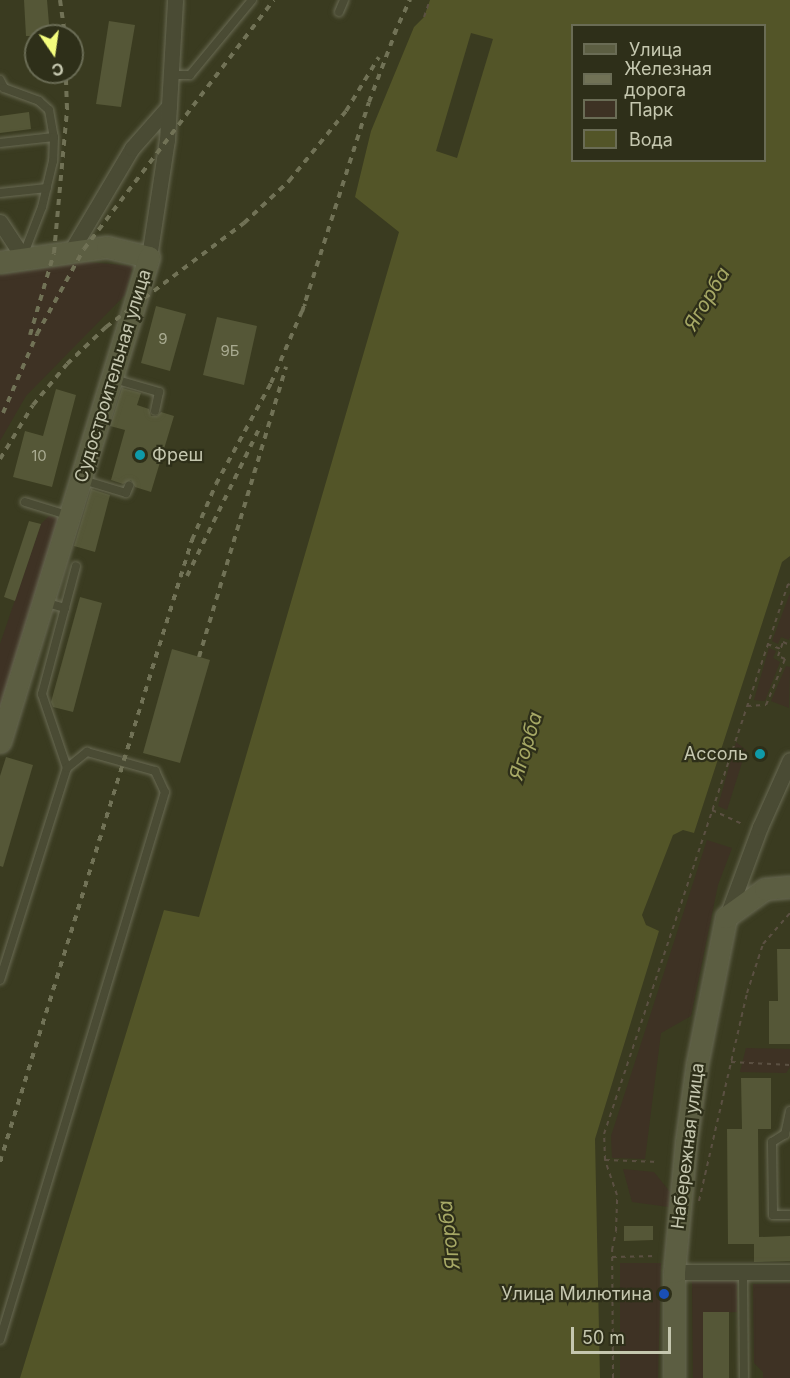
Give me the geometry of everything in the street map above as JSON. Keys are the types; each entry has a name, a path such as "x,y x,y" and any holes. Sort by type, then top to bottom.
{"main road":[{"path":"0,262 107,247 149,257"},
{"name":"Судостроительная улица","path":"1,738 149,257"},
{"path":"726,917 765,889 790,888"},
{"name":"Набережная улица","path":"674,1378 674,1272 686,1142 697,1064 726,917"}],"street":[{"name":"Судостроительная улица","path":"149,257 167,140 175,0"},
{"path":"71,251 132,148 169,106"},
{"path":"0,222 23,257"},
{"path":"726,917 760,827 790,760"},
{"path":"674,1272 790,1272"}],"lane":[{"path":"171,75 190,75 252,0"},
{"path":"339,12 344,0"},
{"path":"0,80 4,88 39,101 49,110 54,136 53,161 23,257"},
{"path":"0,143 54,136"},
{"path":"0,193 46,188"},
{"path":"112,379 159,392 155,411"},
{"path":"82,480 126,493 129,486"},
{"path":"25,502 71,516"},
{"path":"67,768 42,694 76,566"},
{"path":"44,602 65,608"},
{"path":"0,980 67,768 87,752 155,771 165,792 0,1340"},
{"path":"790,1111 785,1134 772,1142 773,1215 790,1215"},
{"path":"743,1272 744,1378"}],"path":[{"path":"424,17 429,0"},
{"path":"613,1378 612,1257 616,1231 617,1195 605,1160 604,1134 767,644 788,584 790,585"},
{"path":"790,645 783,642 778,656 790,661"},
{"path":"767,644 781,649"},
{"path":"746,706 766,705 785,660"},
{"path":"711,810 742,824"},
{"path":"698,1206 747,993 763,944 790,913"},
{"path":"730,1062 790,1065"},
{"path":"605,1160 659,1162"},
{"path":"612,1257 651,1256"}],"green space":[{"path":"87,262 133,266 125,295 26,396 0,441 0,275"},
{"path":"49,516 62,518 0,716 0,644 41,524"},
{"path":"790,593 790,637 789,640 781,637 778,644 772,641"},
{"path":"769,648 776,651 773,658 780,662 765,701 754,700"},
{"path":"786,666 790,667 789,708 771,701"},
{"path":"736,742 746,750 727,810 718,806"},
{"path":"707,840 732,848 718,885 691,1016 661,1033 645,1159 612,1158 611,1136"},
{"path":"746,1048 790,1049 790,1067 786,1073 740,1072"},
{"path":"623,1169 654,1172 670,1192 669,1207 632,1202"},
{"path":"620,1263 661,1263 658,1378 620,1378"},
{"path":"692,1281 737,1281 737,1312 703,1313 703,1378 693,1378"},
{"path":"790,1283 790,1378 763,1378 763,1372 754,1363 753,1284"}],"water":[{"name":"Ягорба","path":"430,0 790,0 790,556 782,562 694,833 683,830 673,835 642,915 646,925 659,931 595,1139 600,1378 20,1378 164,910 199,917 399,232 355,197 371,131 414,27 424,17"}],"pier":[{"path":"471,33 493,39 457,158 436,151"}],"building":[{"path":"24,0 47,0 49,24 25,24"},
{"path":"109,21 135,25 121,107 96,104"},
{"path":"29,112 31,129 0,133 0,116"},
{"path":"156,306 186,314 170,371 141,363"},
{"path":"217,317 257,326 244,385 203,375"},
{"name":"Фреш","path":"122,388 141,393 137,405 149,409 151,416 157,416 161,412 174,416 151,492 135,487 131,480 123,484 111,480 125,430 110,426"},
{"path":"56,389 76,395 52,487 13,477 25,431 43,436"},
{"path":"91,489 110,495 95,552 74,546"},
{"path":"29,521 41,524 15,601 4,597"},
{"path":"80,597 102,603 73,712 53,707 51,702"},
{"path":"172,649 210,660 180,763 143,753"},
{"path":"6,757 33,765 3,867 0,866 0,776"},
{"path":"777,949 790,949 790,1044 769,1044 769,1001 778,1001"},
{"path":"741,1078 771,1078 771,1129 758,1129 759,1237 790,1236 790,1261 754,1262 754,1244 728,1244 727,1129 742,1129"},
{"path":"624,1226 653,1226 653,1240 624,1241"},
{"path":"703,1312 729,1312 729,1378 703,1378"}],"railway":[{"path":"60,0 63,24"},
{"path":"3,413 37,334 84,249 274,0"},
{"path":"394,34 410,0"},
{"path":"302,312 369,102 397,28"},
{"path":"0,459 33,405 67,364 106,327 244,223 289,181 346,111 379,57"},
{"path":"30,335 54,253 67,109 66,84"},
{"path":"0,1162 192,540 216,484 271,383 305,304"},
{"path":"199,657 286,367"},
{"path":"187,576 261,425"}],"place":[{"name":"Фреш","path":"140,455"},
{"name":"Ассоль","path":"760,754"},
{"name":"Улица Милютина","path":"664,1294"}]}
